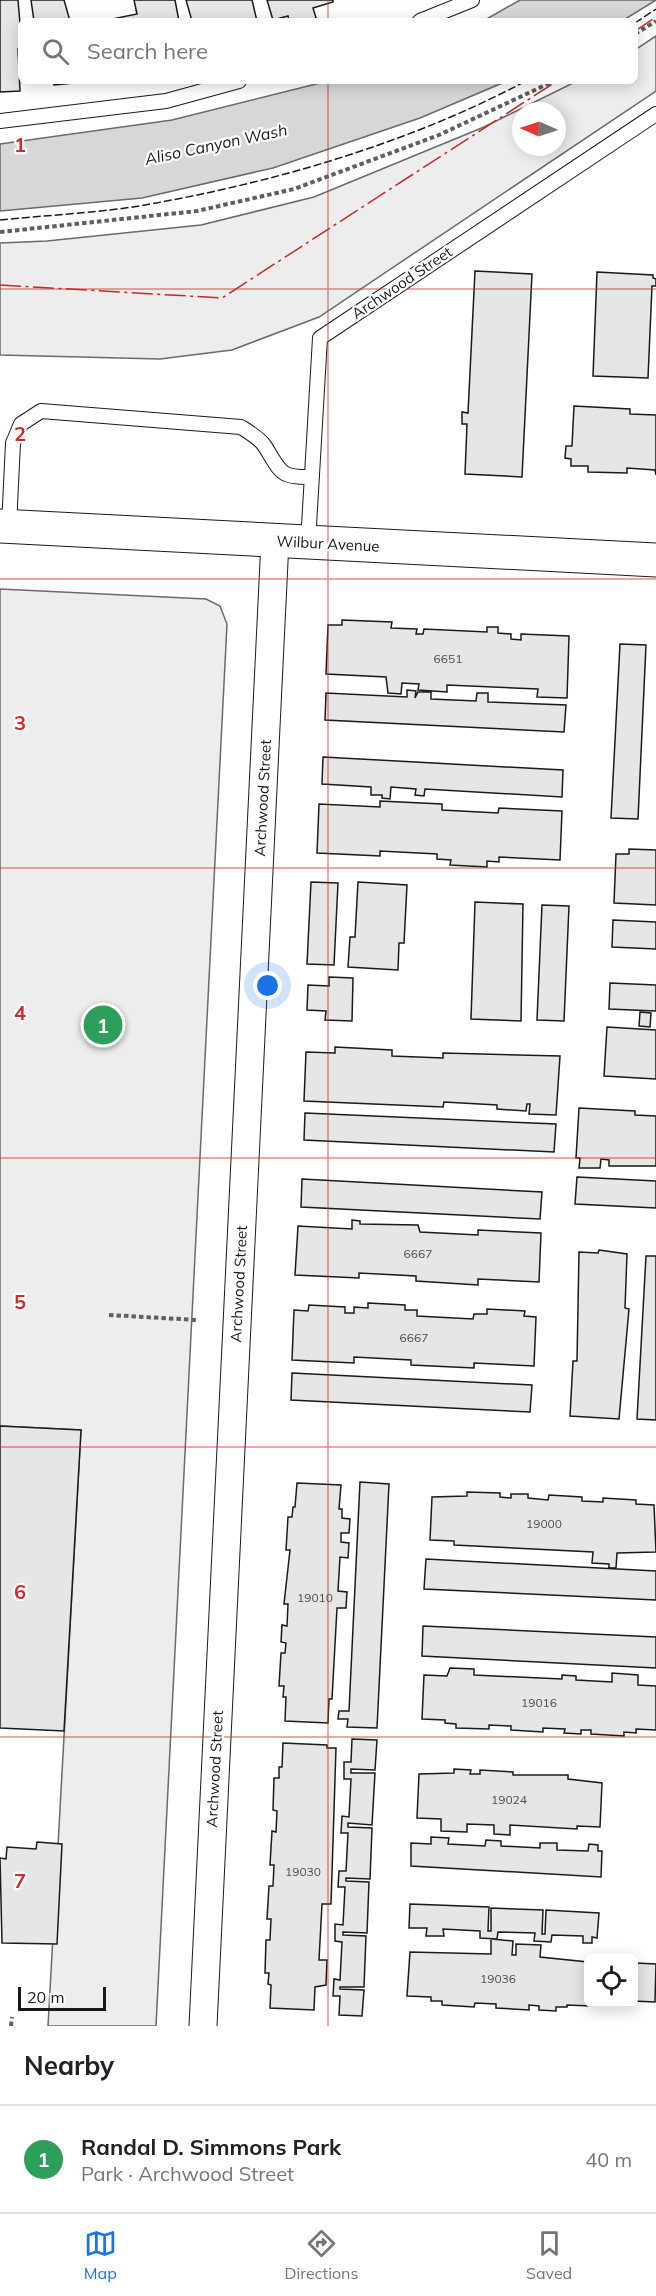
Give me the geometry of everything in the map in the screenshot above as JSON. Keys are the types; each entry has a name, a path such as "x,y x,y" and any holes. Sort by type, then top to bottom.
{"main road":[{"name":"Wilbur Avenue","path":"5,526 656,560"}],"street":[{"name":"Archwood Street","path":"203,2026 275,541"}],"lane":[{"path":"427,18 472,0"},
{"path":"0,121 166,101 228,84"},
{"name":"Archwood Street","path":"308,543 320,338 656,114"},
{"path":"5,526 13,443 21,424 41,411 241,427 263,443 276,468 290,478 312,477"}],"path":[{"path":"638,32 656,21"},
{"path":"0,232 197,211 294,189 439,135 548,84"},
{"path":"109,1316 196,1320"},
{"path":"11,2026 12,2017"}],"shaded area":[{"path":"656,36 656,91 566,151 566,102 535,102 571,84 638,84 638,48"},
{"path":"512,113 512,156 559,156 319,317 232,350 160,359 0,355 0,243 47,241 201,225 314,197 484,127"},
{"path":"0,589 206,599 220,606 227,624 156,2026 48,2026 81,1430 0,1426"}],"water":[{"path":"520,0 656,0 627,18 488,18"},
{"name":"Aliso Canyon Wash","path":"316,84 500,84 420,118 273,168 142,198 0,211 0,144 172,120"}],"building":[{"path":"0,0 18,0 18,84 20,91 0,92"},
{"path":"31,0 64,0 69,18 34,18"},
{"path":"134,0 175,0 178,18 117,18 137,14"},
{"path":"186,0 252,0 256,18 191,18"},
{"path":"267,0 333,0 333,2 313,8 316,18 288,18 288,16 272,18"},
{"path":"475,271 532,274 522,477 465,474 467,424 462,424 462,412 468,413"},
{"path":"597,272 653,275 656,279 656,286 652,286 648,378 593,376"},
{"path":"574,406 630,409 630,414 656,415 656,475 655,470 627,468 627,473 588,472 588,466 571,466 571,459 565,458 566,446 572,446"},
{"path":"342,620 392,622 391,628 417,629 416,634 423,634 424,629 487,632 487,627 498,627 498,633 511,634 511,639 521,640 521,634 569,636 567,698 537,697 538,689 447,685 447,692 418,690 419,684 402,683 401,694 388,693 386,677 326,674 328,625 342,625"},
{"path":"620,644 646,645 638,819 611,818"},
{"path":"407,690 416,691 415,698 418,692 431,692 431,699 476,701 477,693 488,693 488,702 566,705 564,732 325,720 326,693 407,697"},
{"path":"323,757 563,770 562,797 425,789 424,796 415,795 416,789 391,787 390,799 382,798 382,795 371,795 371,787 322,784"},
{"path":"380,801 442,804 442,810 498,813 499,808 562,811 560,860 499,857 499,862 487,861 487,867 450,865 451,860 437,859 437,854 380,851 380,856 317,853 319,804 380,807"},
{"path":"629,849 656,850 656,905 614,903 616,854 629,854"},
{"path":"311,882 338,883 334,965 307,964"},
{"path":"358,882 407,885 404,943 399,943 398,970 348,967 350,937 355,937"},
{"path":"475,902 523,904 521,1021 471,1019"},
{"path":"542,905 569,906 564,1021 537,1020"},
{"path":"613,920 656,922 656,949 612,947"},
{"path":"329,977 353,978 352,1021 325,1020 326,1011 307,1010 308,985 329,986"},
{"path":"610,983 656,985 656,1011 609,1009"},
{"path":"640,1012 651,1013 650,1027 639,1026"},
{"path":"607,1027 656,1030 656,1079 604,1076"},
{"path":"335,1047 392,1050 392,1056 443,1058 443,1053 560,1056 556,1115 529,1114 530,1104 527,1104 526,1111 497,1109 497,1105 444,1102 443,1107 304,1101 306,1052 335,1053"},
{"path":"579,1108 635,1111 635,1115 656,1116 656,1166 609,1166 609,1160 601,1159 600,1168 579,1168 580,1158 576,1158"},
{"path":"305,1113 556,1124 554,1152 304,1140"},
{"path":"577,1177 656,1181 656,1208 575,1204"},
{"path":"302,1179 542,1192 540,1219 301,1207"},
{"path":"352,1220 360,1221 360,1224 418,1225 420,1232 478,1235 478,1230 541,1233 539,1282 478,1279 478,1285 416,1281 416,1276 359,1273 359,1278 295,1275 298,1226 352,1229"},
{"path":"599,1250 627,1254 625,1308 629,1309 619,1419 570,1416 573,1361 577,1361 579,1252 598,1253"},
{"path":"646,1256 656,1256 656,1420 637,1419"},
{"path":"368,1303 405,1305 405,1310 417,1310 417,1316 473,1319 474,1314 487,1314 487,1309 525,1311 524,1316 536,1317 534,1366 474,1363 474,1368 411,1365 411,1360 354,1357 354,1363 292,1360 294,1310 308,1311 309,1305 345,1307 345,1313 354,1313 354,1307 368,1308"},
{"path":"292,1373 532,1385 530,1412 291,1400"},
{"path":"0,1426 81,1430 64,1731 0,1728"},
{"path":"360,1482 389,1484 377,1728 347,1727 348,1719 338,1719 339,1711 349,1711"},
{"path":"297,1483 341,1485 339,1509 342,1509 342,1518 350,1519 349,1533 341,1533 341,1542 349,1543 348,1558 340,1557 338,1591 347,1592 346,1608 337,1608 332,1699 329,1699 328,1723 285,1721 286,1697 283,1697 284,1686 279,1686 281,1653 285,1653 286,1643 281,1642 282,1625 287,1626 288,1604 284,1604 290,1550 286,1550 288,1517 292,1517 293,1507 295,1507"},
{"path":"467,1492 500,1493 500,1497 511,1498 511,1494 528,1494 528,1498 548,1500 549,1495 582,1497 582,1501 603,1502 603,1498 636,1500 636,1504 654,1505 656,1552 617,1553 616,1568 609,1568 609,1564 592,1563 593,1552 454,1545 454,1541 430,1540 432,1497 467,1496"},
{"path":"426,1559 656,1571 656,1600 424,1589"},
{"path":"423,1626 656,1637 656,1668 422,1656"},
{"path":"450,1668 474,1669 474,1675 562,1679 562,1675 576,1676 576,1680 612,1682 612,1673 638,1675 638,1685 656,1686 656,1730 636,1729 636,1733 624,1732 624,1736 591,1734 591,1730 581,1730 581,1734 564,1733 565,1729 543,1728 543,1732 511,1730 511,1726 489,1725 489,1729 456,1728 456,1724 445,1723 445,1720 422,1719 424,1675 447,1676"},
{"path":"352,1739 377,1740 375,1770 351,1769 351,1773 375,1773 372,1825 348,1823 348,1827 372,1828 370,1879 346,1878 346,1881 369,1882 367,1933 343,1932 343,1935 366,1936 364,1987 340,1987 340,1989 364,1990 362,2016 339,2015 340,1996 333,1996 334,1979 340,1980 342,1942 335,1941 335,1924 343,1925 345,1887 338,1887 339,1871 346,1871 348,1833 341,1833 342,1816 349,1817 351,1779 344,1779 344,1762 351,1762"},
{"path":"283,1743 327,1745 327,1748 336,1748 331,1904 322,1904 319,1960 327,1960 326,1985 315,1987 314,2010 270,2008 271,1985 268,1984 269,1973 265,1973 266,1940 270,1940 271,1919 267,1919 269,1886 273,1886 274,1865 270,1865 272,1831 276,1832 277,1811 273,1810 274,1778 279,1778 279,1767 282,1767"},
{"path":"454,1769 471,1770 470,1774 480,1774 480,1770 513,1772 513,1775 568,1775 568,1779 602,1783 600,1827 577,1826 577,1829 510,1825 510,1835 494,1834 494,1825 467,1824 467,1832 441,1831 441,1819 417,1818 419,1774 454,1773"},
{"path":"431,1837 449,1838 448,1844 485,1846 486,1840 501,1841 501,1846 540,1848 540,1843 557,1843 557,1850 588,1851 589,1844 598,1845 598,1851 602,1851 601,1877 411,1866 411,1843 431,1844"},
{"path":"37,1842 62,1844 57,1944 2,1943 0,1858 6,1859 7,1847 36,1849"},
{"path":"410,1904 489,1907 488,1931 491,1931 491,1908 543,1910 542,1934 545,1934 546,1910 599,1913 597,1938 592,1937 592,1943 583,1943 583,1936 552,1935 551,1942 534,1941 535,1933 498,1932 497,1939 480,1938 480,1931 443,1929 444,1936 426,1936 427,1928 409,1928"},
{"path":"491,1939 513,1941 512,1955 516,1955 516,1944 541,1945 540,1957 584,1962 584,2006 556,2007 556,2011 539,2010 539,2006 529,2005 529,2010 496,2008 496,2004 475,2003 474,2007 442,2005 442,2001 431,2001 431,1997 407,1996 410,1952 491,1954"},
{"path":"638,1963 656,1964 655,2002 638,2001"}],"fence":[{"path":"638,21 656,9"},
{"path":"0,220 145,205 243,185 341,158 389,141 436,123 520,84"}],"power":[{"path":"638,29 656,17"},
{"path":"0,285 222,298 552,84"}],"place":[{"name":"Randal D. Simmons Park","path":"103,1025"}]}
